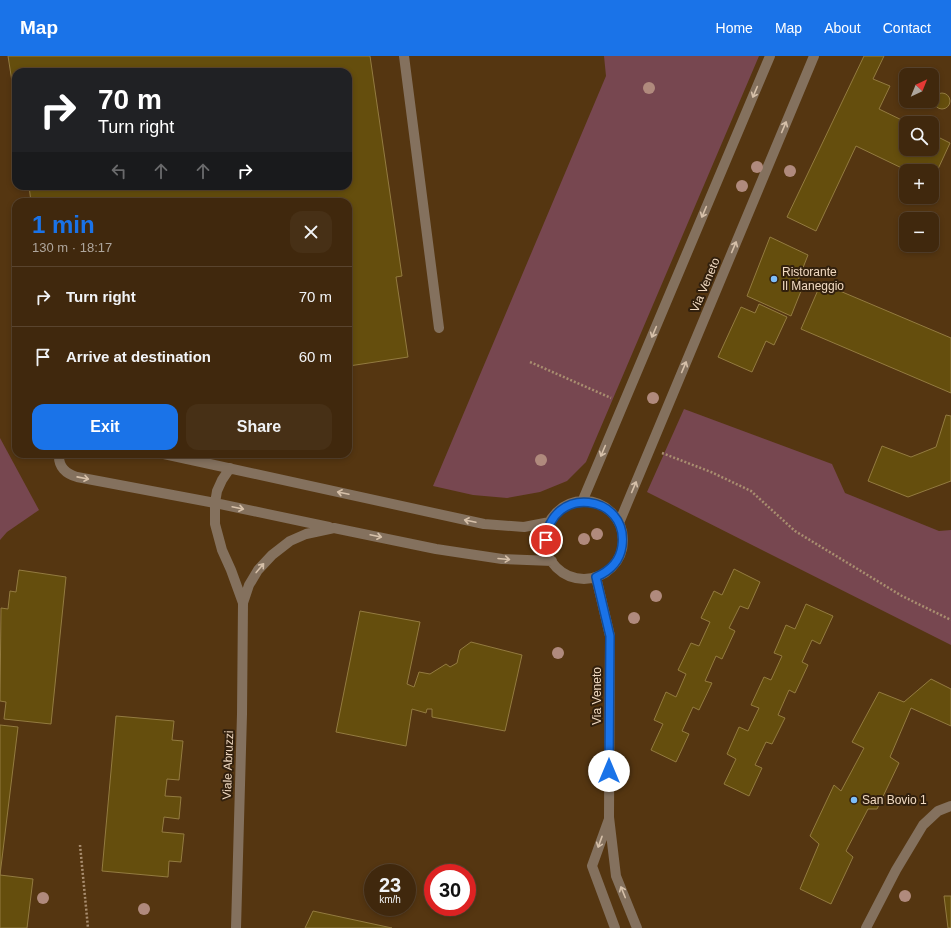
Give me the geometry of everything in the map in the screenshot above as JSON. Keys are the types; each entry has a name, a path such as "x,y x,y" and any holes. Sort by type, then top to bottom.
{"street":[{"path":"404,56 439,328"},
{"path":"582,502 770,56"},
{"name":"Via Veneto","path":"619,523 814,56"},
{"path":"59,458 60,464 66,473 71,475 436,549 502,559 552,561"},
{"path":"183,458 484,524 524,527 550,522"},
{"path":"230,468 217,491 215,503 215,524 222,550 243,603"},
{"path":"582,502 594,503 612,513 619,523 623,541 622,551 618,560 612,567 603,574 585,579 567,575 559,570 552,561 546,547 550,522 561,509 573,503 582,502"},
{"path":"243,603 248,585 258,570 272,555 290,541 306,534 334,528"},
{"name":"Via Veneto","path":"596,577 610,636 609,817 616,876 637,928"},
{"name":"Viale Abruzzi","path":"236,928 242,714 243,603"},
{"path":"866,928 896,870 923,825 938,810 951,806"},
{"name":"Via Veneto","path":"609,817 592,866 615,928"}],"path":[{"path":"530,362 623,404"},
{"path":"650,449 711,472 751,491 795,531 902,596 951,620"},
{"path":"80,845 88,928"}],"shaded area":[{"path":"604,56 759,56 586,462 567,481 540,492 507,498 473,495 433,486 606,76"},
{"path":"684,409 832,464 845,493 939,531 951,530 951,645 647,492"},
{"path":"0,438 39,510 7,532 0,540"}],"building":[{"path":"8,56 370,56 402,276 396,277 408,357 352,366 352,198 30,198 30,190 352,190 352,68 12,68 12,82"},
{"path":"864,56 884,56 873,79 890,86 879,109 899,119 899,156 939,156 939,138 950,143 939,167 939,164 899,164 899,167 856,146 816,231 787,217"},
{"path":"942,93 948,95 950,101 948,107 942,109 939,108 939,94"},
{"path":"770,237 808,255 797,283 803,286 791,316 747,296"},
{"path":"821,283 951,338 951,393 801,329"},
{"path":"759,304 787,317 774,345 766,341 752,372 718,357 741,307 755,313"},
{"path":"946,415 951,416 951,481 908,497 868,481 882,446 911,457 936,447"},
{"path":"734,569 760,582 748,609 740,606 729,628 735,631 722,659 716,656 705,681 712,683 699,710 693,707 682,731 689,734 676,762 651,750 663,724 654,720 666,692 676,697 686,674 678,670 691,643 699,646 710,622 701,618 714,591 722,595"},
{"path":"19,570 66,577 51,724 4,719 6,702 0,701 1,608 8,609 10,591 16,592"},
{"path":"806,604 833,616 820,644 812,640 802,662 808,665 795,693 789,690 778,715 785,718 772,744 766,742 755,765 762,768 749,796 724,784 736,759 727,754 739,727 748,731 759,708 751,705 764,677 771,680 782,656 774,653 786,625 795,629"},
{"path":"360,611 420,622 407,684 414,687 419,672 430,674 446,664 450,667 457,663 460,650 471,642 522,655 505,731 432,717 432,709 427,709 426,713 412,709 406,746 336,732"},
{"name":"San Bovio 1","path":"931,679 951,689 951,726 911,708 890,757 899,763 877,809 868,809 846,851 853,857 831,904 800,889 819,844 810,836 834,785 841,791 864,748 852,742 879,692 904,702"},
{"path":"116,716 174,721 172,740 183,741 179,780 167,779 165,796 181,797 179,819 164,817 162,832 184,834 181,862 169,861 168,877 102,871"},
{"path":"0,725 18,727 0,875"},
{"path":"0,875 33,879 27,928 0,928"},
{"path":"944,896 951,896 951,928 948,928"},
{"path":"313,911 392,928 305,928"}],"place":[{"name":"Ristorante Il Maneggio","path":"774,279"},
{"name":"San Bovio 1","path":"854,800"}],"route":[{"path":"546,540 546,533 555,514 573,503 582,502 601,505 612,513 619,523 622,531 622,551 618,560 603,574 596,577 610,636 609,771"}]}
